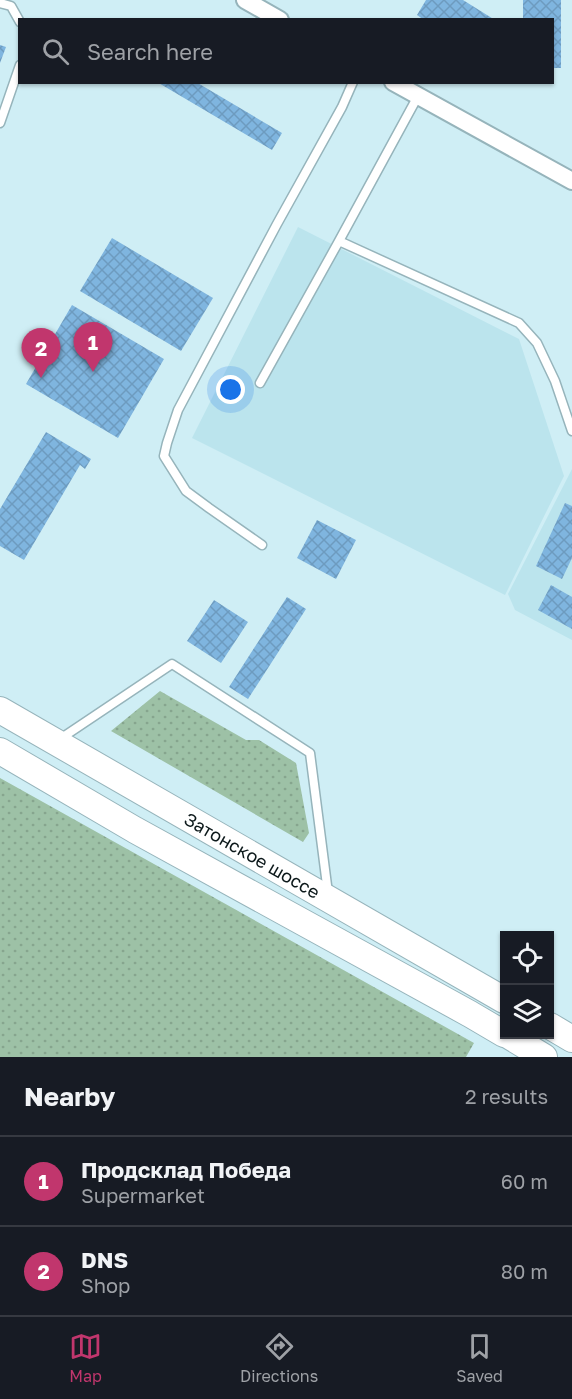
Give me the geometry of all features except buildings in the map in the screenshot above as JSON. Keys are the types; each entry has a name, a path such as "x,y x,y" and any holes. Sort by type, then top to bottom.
{"main road":[{"name":"Затонское шоссе","path":"0,710 500,998"},
{"name":"Затонское шоссе","path":"0,751 135,830 500,1031"},
{"path":"554,1029 572,1040"},
{"name":"Затонское шоссе","path":"513,1039 544,1057"}],"street":[{"path":"245,0 276,18"},
{"path":"397,84 572,181"}],"lane":[{"path":"0,3 9,3 18,19"},
{"path":"0,123 18,71"},
{"path":"262,545 186,491 164,456 165,449 178,410 342,107 352,84"},
{"path":"260,383 418,96"},
{"path":"339,241 519,323 537,344 546,362 572,431"},
{"path":"56,742 172,664 310,753 329,899"}],"shaded area":[{"path":"298,227 519,339 564,476 505,595 192,438"},
{"path":"572,469 572,640 515,610 508,594"}],"green space":[{"path":"160,691 246,740 259,740 296,763 309,833 303,842 111,731"},
{"path":"0,778 474,1043 466,1057 0,1057"}],"place":[{"name":"Продсклад Победа","path":"93,372"},
{"name":"DNS","path":"41,378"}]}
